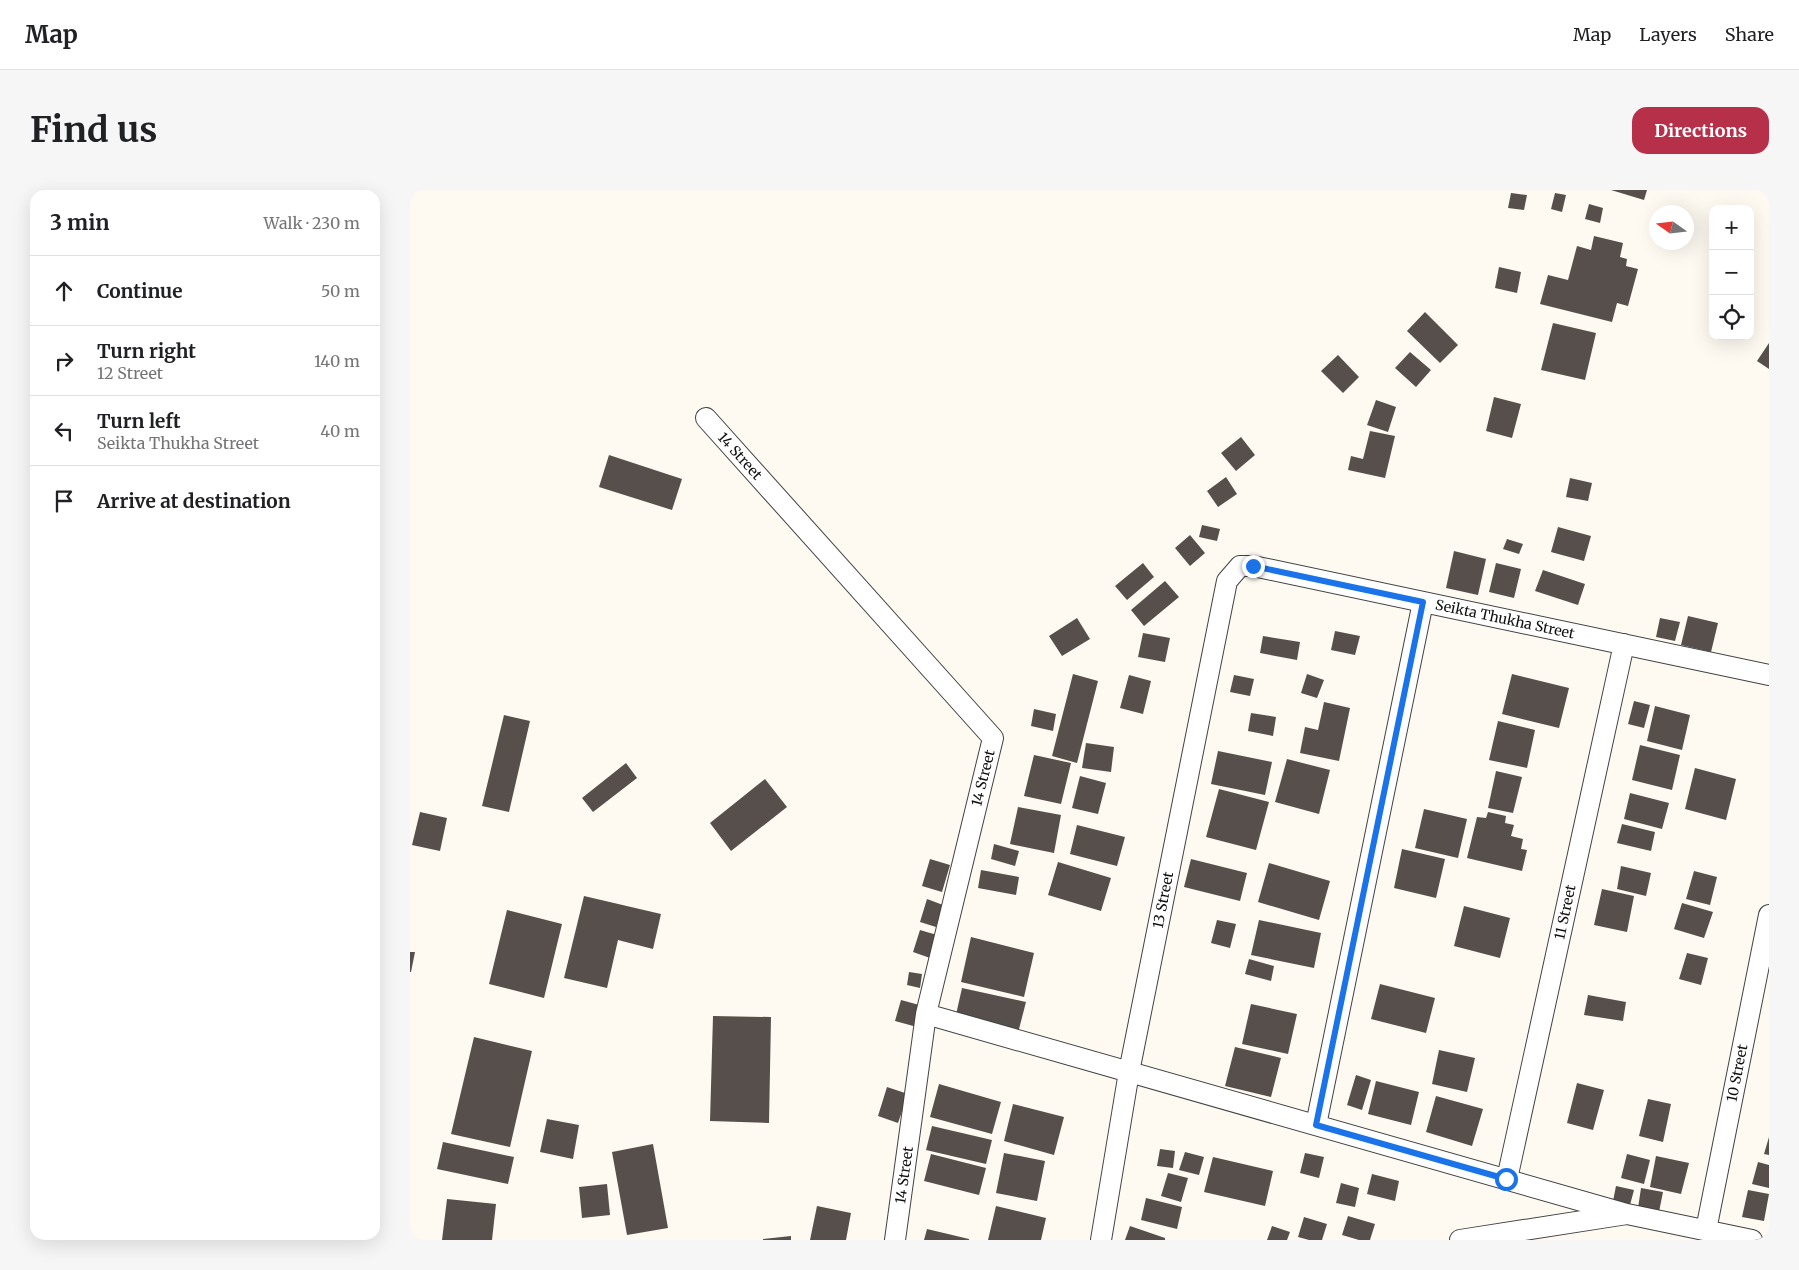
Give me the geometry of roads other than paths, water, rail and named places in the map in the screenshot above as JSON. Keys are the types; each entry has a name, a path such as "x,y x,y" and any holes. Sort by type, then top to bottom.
{"street":[{"name":"14 Street","path":"706,418 993,738 926,1014 895,1240"},
{"name":"Seikta Thukha Street","path":"1240,566 1253,566 1769,675"},
{"name":"13 Street","path":"1101,1240 1129,1072 1227,581 1240,566"},
{"path":"1316,1125 1423,602"},
{"name":"11 Street","path":"1506,1179 1624,644"},
{"name":"10 Street","path":"1706,1230 1769,915"},
{"path":"926,1014 1627,1214 1752,1240"},
{"path":"1460,1240 1627,1214"}]}
